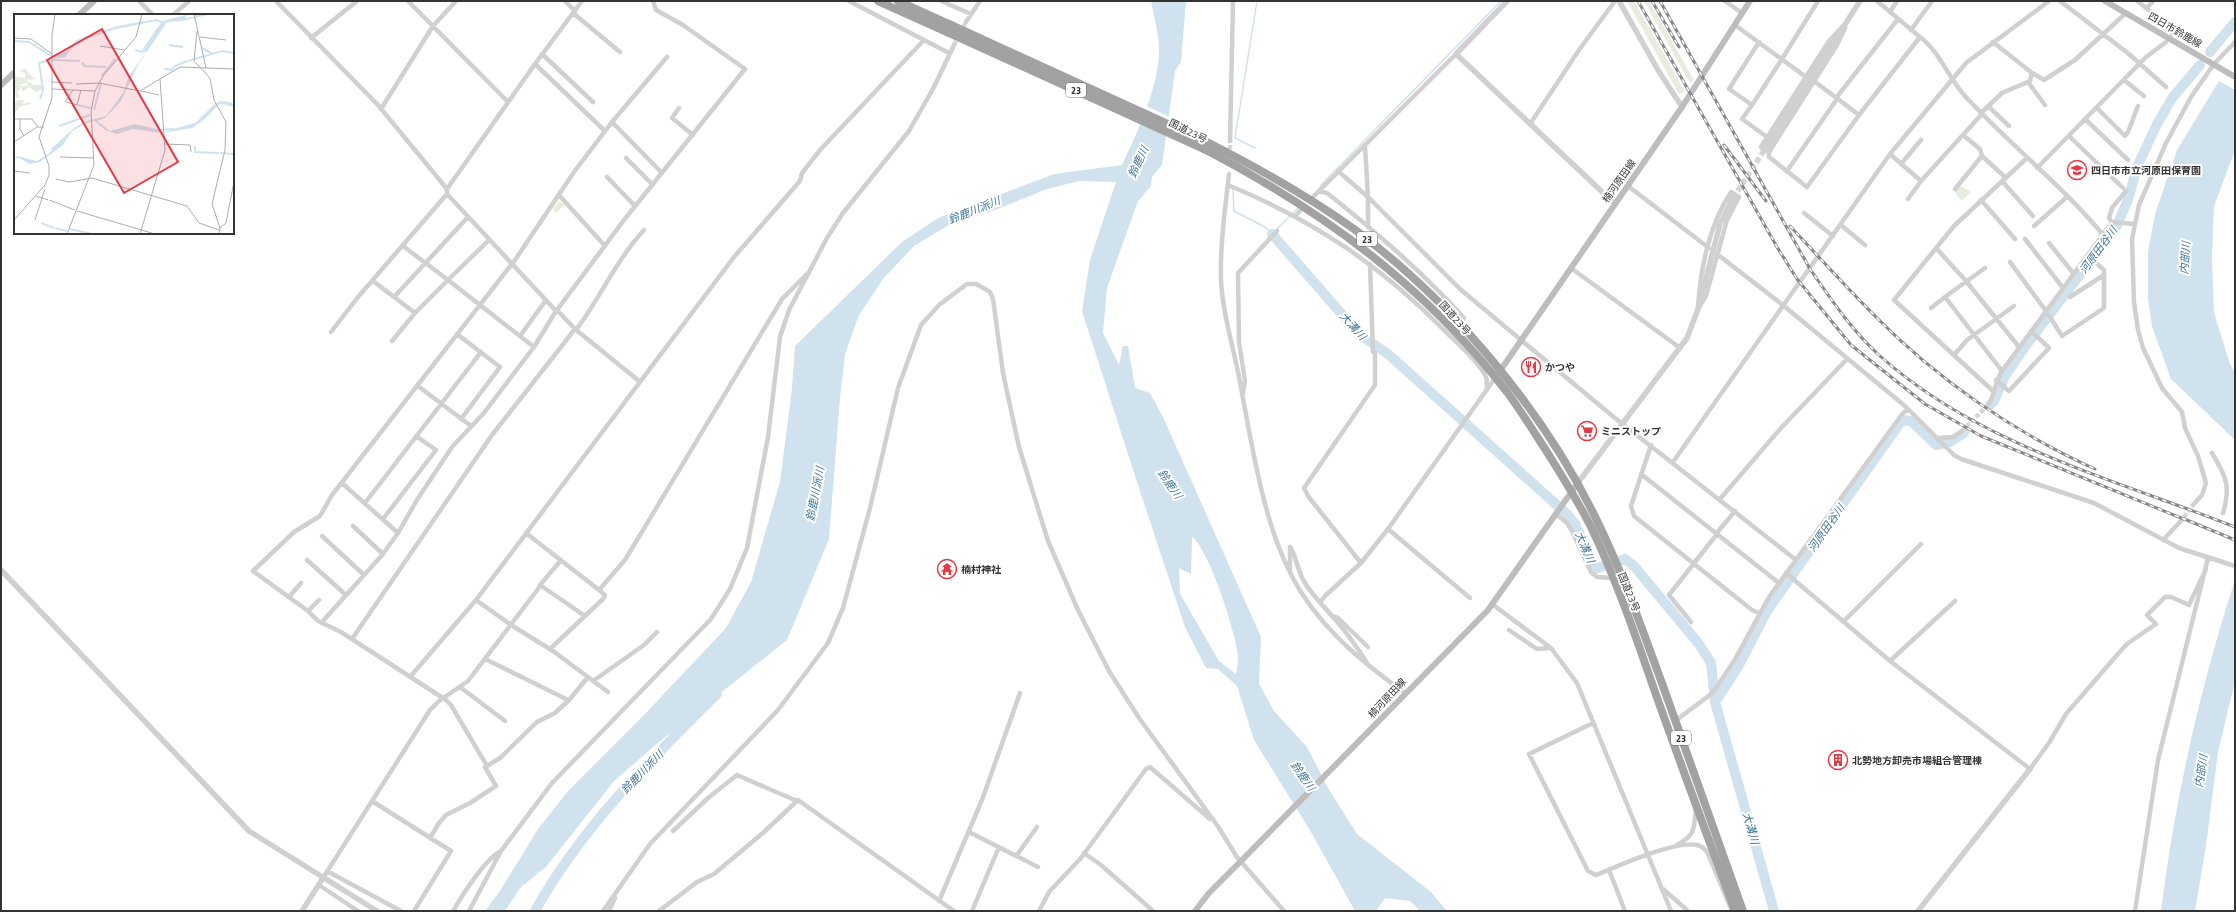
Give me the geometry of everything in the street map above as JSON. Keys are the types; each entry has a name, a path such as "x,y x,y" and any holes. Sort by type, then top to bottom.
{"highway":[{"name":"国道23号","path":"878,1 949,28"},
{"name":"国道23号","path":"898,1 949,28 1206,146 1280,182 1351,228 1406,271 1459,324 1500,371 1541,424 1600,525 1618,566 1743,911"},
{"name":"国道23号","path":"1206,146 1299,202 1377,258 1438,314 1495,378 1521,411 1572,492 1592,528 1639,644 1733,911"}],"main road":[{"path":"80,14 94,1"},
{"name":"楠河原田線","path":"1500,371 1682,107 1750,1"},
{"name":"四日市鈴鹿線","path":"2105,1 2235,76"},
{"path":"1,85 14,73"},
{"name":"楠河原田線","path":"1195,911 1209,893 1400,700 1404,693 1492,604 1577,484"}],"street":[{"path":"139,1 151,14"},
{"path":"174,14 189,1"},
{"path":"276,1 381,109 468,217 546,300 576,329 639,381"},
{"path":"311,38 357,1"},
{"path":"408,1 508,102"},
{"path":"381,109 433,26 456,1"},
{"path":"565,1 574,12 620,52"},
{"path":"331,332 447,191 542,54 582,1"},
{"path":"322,622 383,554 398,533 428,482 452,447 483,414 534,347 556,310 652,184 745,69 683,25 656,10 653,1"},
{"path":"849,1 949,53"},
{"path":"941,1 971,14"},
{"path":"966,22 980,1"},
{"path":"1230,141 1232,1"},
{"path":"1314,196 1507,1"},
{"path":"1530,124 1579,50 1615,1"},
{"path":"1619,1 1658,70 1682,107"},
{"path":"1725,1 1742,13"},
{"path":"1767,137 1742,119 1818,1"},
{"path":"1768,146 1860,1"},
{"path":"1877,1 1920,37 1937,56 1951,80 2037,168 2080,206 2104,236"},
{"path":"1890,12 1897,1"},
{"path":"1911,30 1932,1"},
{"path":"1673,462 1890,154 1966,63 2049,1"},
{"path":"2060,1 2140,64 2166,87"},
{"path":"2137,1 2174,30 2172,34"},
{"path":"2147,8 2153,1"},
{"path":"1993,42 2032,73 2044,80 2075,60 2104,35 2126,13"},
{"path":"1787,171 1836,98 1898,19"},
{"path":"1769,152 1761,147 1767,137 1829,41 1848,21"},
{"path":"1848,21 1837,45 1769,152 1769,157 1807,187 1858,115 1920,37"},
{"path":"1735,25 1806,77"},
{"path":"410,677 476,600 639,381 734,257 800,181 802,173 820,150 924,40"},
{"path":"1752,104 1729,89 1759,42"},
{"path":"2037,168 2140,64 2166,42"},
{"path":"2193,505 2202,495 2206,483 2198,456 2185,428 2182,412 2162,388 2143,348 2138,330 2132,267 2132,239 2139,205 2166,143 2191,98 2235,42"},
{"path":"469,911 501,851 552,783 707,624 730,589 748,548 772,415 780,337 791,304 843,213 909,131 934,87 954,45"},
{"path":"542,54 593,102"},
{"path":"1456,54 1615,204"},
{"path":"430,838 446,815 470,803 496,786 485,767 487,766 454,710 444,698 352,639 318,621 308,611 253,570 294,532 320,516 332,495 343,484 479,304 512,264 605,131 667,58"},
{"path":"535,64 605,131"},
{"path":"1908,199 1921,181 1988,106 2002,93 2030,81 2032,73"},
{"path":"2124,80 2144,96"},
{"path":"1814,81 1858,115"},
{"path":"2028,82 2045,105"},
{"path":"1988,106 2009,126"},
{"path":"2097,108 2125,136 2138,106"},
{"path":"679,108 672,118 693,135"},
{"path":"2085,119 2128,160"},
{"path":"612,122 662,173"},
{"path":"1963,135 1980,149 1982,156 2004,179 2033,216"},
{"path":"2069,136 2124,189 2112,208 2109,218 2114,222 2134,224"},
{"path":"1901,164 1921,140"},
{"path":"1365,146 1368,227"},
{"path":"1890,154 1921,181"},
{"path":"1955,189 1982,156"},
{"path":"626,158 652,184"},
{"path":"1993,391 1894,300 1954,226 2027,158"},
{"path":"1338,171 1368,197 1460,289 1623,424 1796,560"},
{"path":"1229,174 1222,245 1221,281 1261,482 1279,544 1290,572 1313,608 1350,650 1404,693"},
{"path":"607,177 635,206"},
{"path":"1229,186 1295,216 1370,264 1397,285 1456,342 1486,375 1487,390"},
{"path":"1628,186 1709,248"},
{"path":"1319,191 1327,193 1368,227 1461,315 1464,318 1459,324"},
{"path":"1733,192 1739,197 1727,220 1706,296 1698,309 1700,284 1718,216 1728,196 1733,192"},
{"path":"559,195 605,246"},
{"path":"2034,226 2068,196"},
{"path":"1577,484 1680,348 1694,323 1720,224 1733,198"},
{"path":"1981,200 2015,240"},
{"path":"1295,216 1302,209"},
{"path":"1804,213 1833,236"},
{"path":"394,297 468,217"},
{"path":"1989,404 1992,400 1993,391 1999,382 2002,371 2019,347 2033,333 2063,288 2114,222"},
{"path":"1840,225 1865,245"},
{"path":"352,639 492,435 595,305 621,262 644,230"},
{"path":"1243,394 1245,381 1239,342 1238,273 1276,232"},
{"path":"2024,239 2063,288"},
{"path":"392,341 415,313 489,240"},
{"path":"2049,243 2074,274"},
{"path":"402,246 534,347"},
{"path":"1936,248 1966,281 2019,347"},
{"path":"1717,254 1784,306 1908,410 1954,455 1976,466 2070,493 2094,503 2163,540 2208,558 2235,566"},
{"path":"2010,262 2062,336 2104,308 2104,270 2089,256"},
{"path":"1361,563 1308,496 1304,488 1375,385 1370,264"},
{"path":"1571,268 1680,348"},
{"path":"1931,308 1985,268"},
{"path":"599,590 625,560 782,299 793,289 801,277 807,274"},
{"path":"2070,297 2104,275"},
{"path":"373,281 415,313"},
{"path":"603,911 635,862 668,823 782,704 828,643 843,608 870,508 898,388 912,346 926,316 967,284 976,284 990,292 993,299 1003,373 1019,447 1036,509 1069,592 1095,644 1121,690 1147,730 1217,825 1241,861 1284,911"},
{"path":"1945,297 2002,371"},
{"path":"520,336 546,300"},
{"path":"1954,355 1974,335 2014,306"},
{"path":"1999,382 2009,391 2049,348 2033,333"},
{"path":"457,334 500,367 461,419"},
{"path":"365,503 481,352"},
{"path":"1720,499 1781,428 1847,359"},
{"path":"1320,602 1361,563 1388,529 1500,371"},
{"path":"418,386 471,426"},
{"path":"1675,721 1710,695 1716,688 1734,661 1759,613 1779,583 1789,576 1796,560 1903,413 1908,410"},
{"path":"1939,440 1954,437 1962,431"},
{"path":"383,519 436,450 416,436"},
{"path":"1651,445 1631,506 1634,516 1752,610 1759,613"},
{"path":"2212,453 2225,476 2228,488 2224,513"},
{"path":"1641,474 1779,583"},
{"path":"343,484 398,533"},
{"path":"1691,622 1669,595 1735,511"},
{"path":"1557,513 1567,523 1572,531 1591,572 1597,577 1610,574"},
{"path":"2163,540 2180,522"},
{"path":"353,526 383,554"},
{"path":"1388,529 1470,598"},
{"path":"526,533 605,595 604,598 550,649"},
{"path":"322,536 364,575"},
{"path":"1844,621 1898,564 1921,544"},
{"path":"1290,572 1290,547 1294,555 1298,572 1315,600 1320,602 1332,616 1371,668"},
{"path":"2135,911 2155,775 2208,558"},
{"path":"307,560 346,595"},
{"path":"302,911 430,710 468,681 561,560"},
{"path":"1918,911 2049,744 2066,714 2127,644 2156,624 2147,615 2165,598 2171,597 2189,604 2206,569"},
{"path":"1,570 237,820 250,831 377,911"},
{"path":"1789,576 1890,661 2030,769"},
{"path":"289,597 301,584"},
{"path":"541,586 585,616"},
{"path":"308,611 319,600"},
{"path":"476,600 511,625 550,649 608,692"},
{"path":"1890,661 1956,601"},
{"path":"1492,604 1551,648 1576,683 1671,911"},
{"path":"1332,616 1338,618 1368,646"},
{"path":"1509,630 1538,650 1551,648"},
{"path":"593,681 644,645 657,632"},
{"path":"484,659 568,700"},
{"path":"487,766 500,758 533,726 552,716 588,677"},
{"path":"460,687 505,721"},
{"path":"941,911 941,903 996,764 1020,693"},
{"path":"1593,723 1529,754 1588,871 1591,874 1596,875 1674,847 1688,844 1698,845 1705,849 1733,911"},
{"path":"1039,911 1049,892 1084,853 1146,769 1150,767 1217,825"},
{"path":"673,830 708,798 737,775 797,801 798,800 954,911"},
{"path":"372,801 451,851 414,911"},
{"path":"660,911 697,882 714,874 764,832 797,801"},
{"path":"1674,847 1690,837 1696,822 1697,806"},
{"path":"1017,855 1037,827"},
{"path":"970,832 1038,867"},
{"path":"972,911 999,847"},
{"path":"453,911 464,892 494,854 501,851"},
{"path":"1084,853 1101,865 1154,911"},
{"path":"1609,870 1625,911"},
{"path":"327,871 401,911"},
{"path":"319,884 358,911"},
{"path":"609,911 619,887"},
{"path":"1662,888 1688,911"}],"shaded area":[{"path":"1627,1 1634,1 1685,92 1679,94"},
{"path":"1644,1 1649,1 1694,80 1690,83"},
{"path":"1961,186 1971,192 1962,201 1954,191"},
{"path":"559,201 565,205 556,213 553,209"}],"water":[{"name":"鈴鹿川","path":"1151,1 1186,1 1181,62 1175,71 1162,165 1152,177 1151,186 1138,201 1107,288 1103,333 1119,365 1123,346 1128,346 1135,388 1150,393 1163,417 1261,637 1259,684 1274,711 1307,747 1328,788 1357,834 1431,892 1447,911 1420,911 1410,901 1385,898 1376,911 1355,911 1311,832 1254,740 1237,686 1218,669 1206,668 1185,627 1082,311 1090,260 1116,182 1079,181 1047,189 990,212 952,223 914,246 883,279 859,315 845,354 829,539 787,640 659,742 614,781 546,867 521,887 505,911 485,911 500,891 538,829 569,790 644,715 726,628 751,582 780,482 792,388 795,346 902,242 938,218 1054,174 1122,165 1135,138 1152,93 1158,64 1159,43","holes":["1192,537 1206,557 1221,592 1227,611 1238,656 1236,674 1219,661 1180,594 1179,568 1191,574"]},
{"name":"内部川","path":"2219,81 2235,90 2235,150 2214,206 2212,258 2214,313 2230,364 2235,372 2235,440 2171,379 2152,326 2148,299 2148,252 2155,214 2177,150"},
{"name":"内部川","path":"2235,580 2235,681 2218,752 2206,846 2195,911 2161,911 2181,785 2190,744 2211,661"}],"pier":[{"path":"1144,105 1170,117 1168,136 1138,122"}],"waterway":[{"path":"1255,148 1235,138 1257,1"},
{"path":"1320,186 1501,1"},
{"name":"河原田谷川","path":"2210,52 2235,22"},
{"name":"河原田谷川","path":"1990,405 1994,401 2005,376 2027,344 2116,227 2128,200 2137,167 2158,122 2173,97 2200,65"},
{"path":"1233,189 1234,211 1265,227 1272,234 1273,232"},
{"path":"1276,230 1299,207"},
{"name":"大溝川","path":"1272,234 1359,334 1388,354 1568,515 1575,524 1595,569 1625,559 1634,566 1699,644 1711,663 1715,702 1774,911"},
{"name":"河原田谷川","path":"1715,702 1738,667 1767,611 1900,423 1903,420 1911,421 1936,445 1950,442 1964,433"},
{"name":"鈴鹿川派川","path":"535,911 554,880 595,823 666,744 717,694"}],"tunnel":[{"path":"954,45 966,22"},
{"path":"1230,141 1230,156"},
{"path":"1733,198 1767,146"},
{"path":"1962,431 1989,404"},
{"path":"2180,522 2193,505"}],"railway":[{"path":"1638,1 1777,247 1797,279 1851,345 1925,404 1981,436 2186,520"},
{"path":"1652,1 1679,47"},
{"path":"1660,1 1810,269 1851,325 1880,356 1919,387 1960,414 2004,437 2049,457 2235,527"},
{"path":"1724,145 1766,201"},
{"path":"1790,226 1875,316 1899,339 1951,383 1978,403 2036,439 2095,469"},
{"path":"2182,518 2235,540"}],"place":[{"name":"四日市市立河原田保育園","path":"2077,170"},
{"name":"かつや","path":"1531,367"},
{"name":"ミニストップ","path":"1587,431"},
{"name":"楠村神社","path":"947,569"},
{"name":"北勢地方卸売市場組合管理棟","path":"1838,760"}]}
